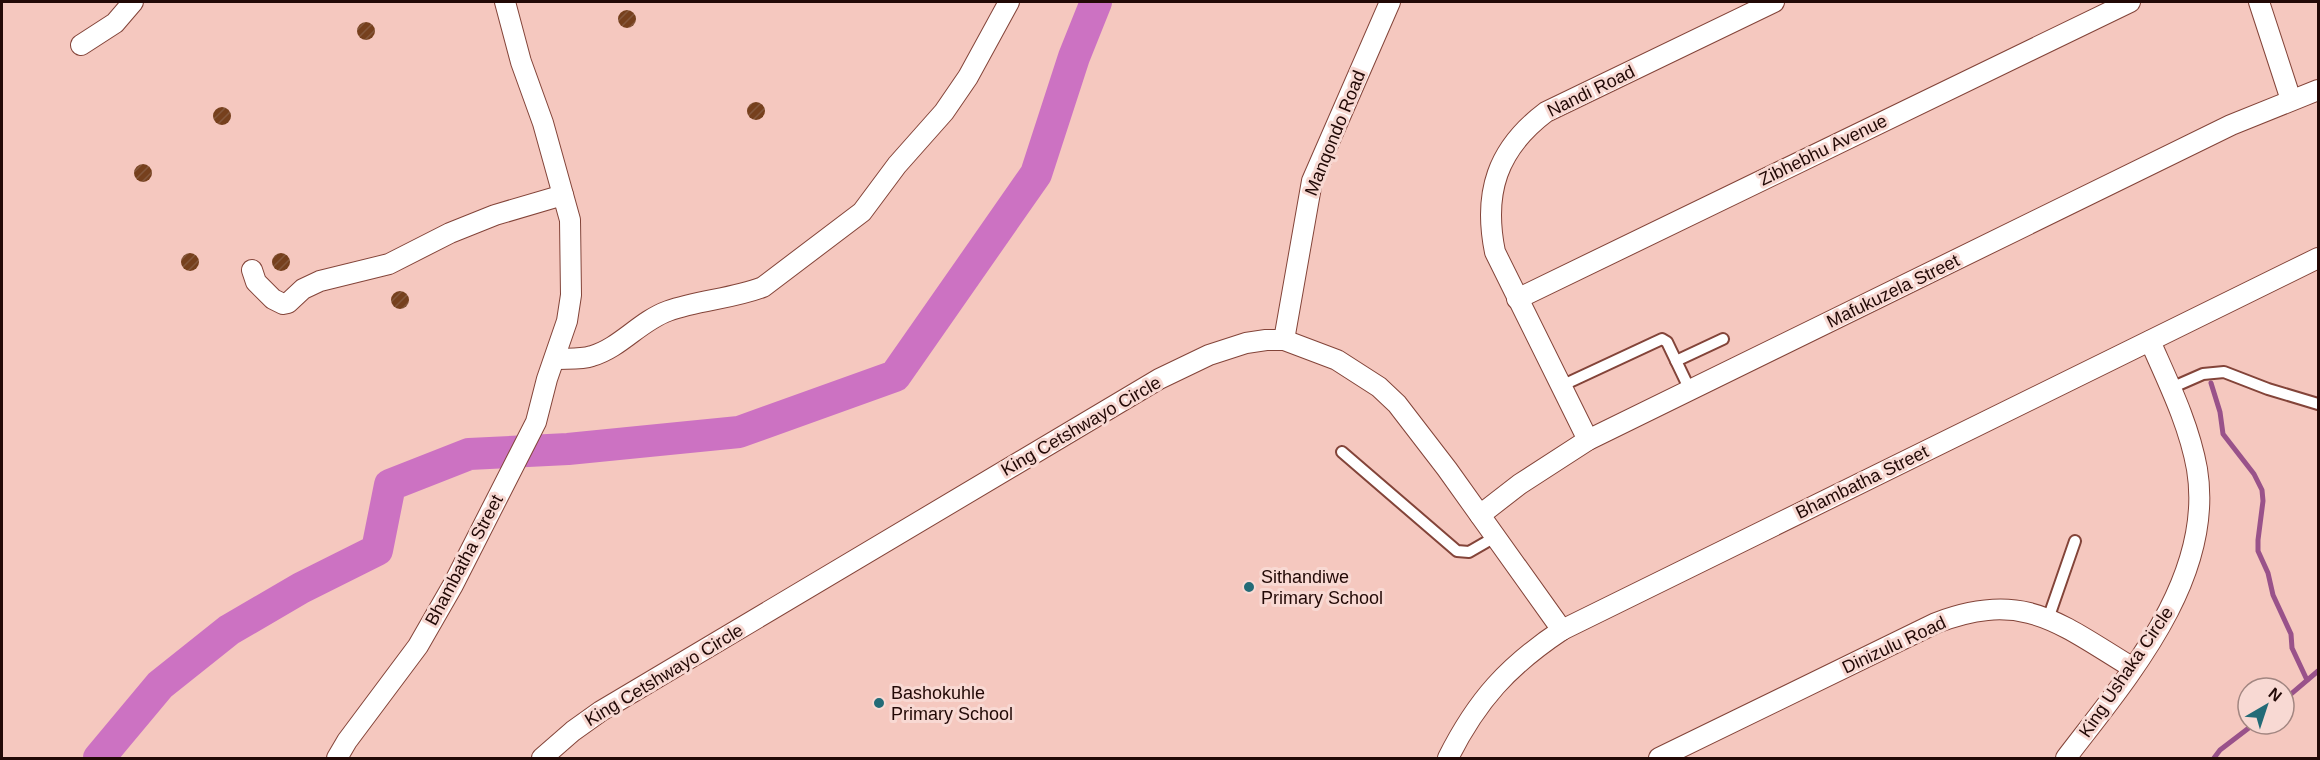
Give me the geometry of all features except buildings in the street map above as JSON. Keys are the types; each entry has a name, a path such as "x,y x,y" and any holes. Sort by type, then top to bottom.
{"street":[{"path":"81,45 115,23 133,2"},
{"name":"Bhambatha Street","path":"337,759 347,741 418,646 453,585 536,422 547,379 567,321 572,295 570,220 543,123 521,62 505,2"},
{"path":"557,352 592,356 605,351 650,320 670,310 745,294 763,287 857,216 874,198 897,165 944,112 968,77 1009,2"},
{"name":"Manqondo Road","path":"1284,340 1312,181 1390,2"},
{"name":"Zibhebhu Avenue","path":"1517,299 2130,2"},
{"path":"2259,2 2291,100"},
{"name":"Nandi Road","path":"1588,440 1495,252 1490,227 1490,205 1500,165 1511,146 1525,129 1546,112 1766,3"},
{"name":"Mafukuzela Street","path":"1480,515 1521,484 1588,440 2231,125 2319,90"},
{"path":"252,270 256,282 273,299 279,303 288,303 303,290 320,281 389,264 450,233 495,215 563,195"},
{"name":"Bhambatha Street","path":"1448,759 1465,725 1487,695 1526,656 1562,630 2319,258"},
{"name":"King Cetshwayo Circle","path":"542,759 573,731 601,711 1160,379 1209,355 1246,343 1266,340 1284,340 1337,360 1379,387 1397,404 1562,630"},
{"name":"King Ushaka Circle","path":"2066,759 2133,668 2159,628 2173,602 2193,548 2199,493 2197,470 2191,443 2171,388 2150,341"},
{"name":"Dinizulu Road","path":"1659,759 1936,623 1955,616 1992,608 2023,610 2048,619 2133,668"}],"lane":[{"path":"1561,386 1658,339 1664,339 1690,390"},
{"path":"1676,361 1723,339"},
{"path":"2171,388 2203,374 2224,372 2268,389 2319,404"},
{"path":"1342,452 1457,551 1469,552 1495,537"},
{"path":"2048,619 2075,542"}],"waterway":[{"path":"99,758 160,685 229,630 301,588 377,550 390,485 469,454 568,449 739,432 895,376 1036,174 1074,57 1096,2"},
{"path":"2211,383 2220,412 2223,434 2254,474 2262,490 2258,551 2268,573 2273,595 2291,634 2292,648 2307,680"},
{"path":"2296,690 2318,671"},
{"path":"2214,758 2220,750 2238,736"}],"place":[{"name":"Sithandiwe Primary School","path":"1249,587"},
{"name":"Bashokuhle Primary School","path":"879,703"}]}
